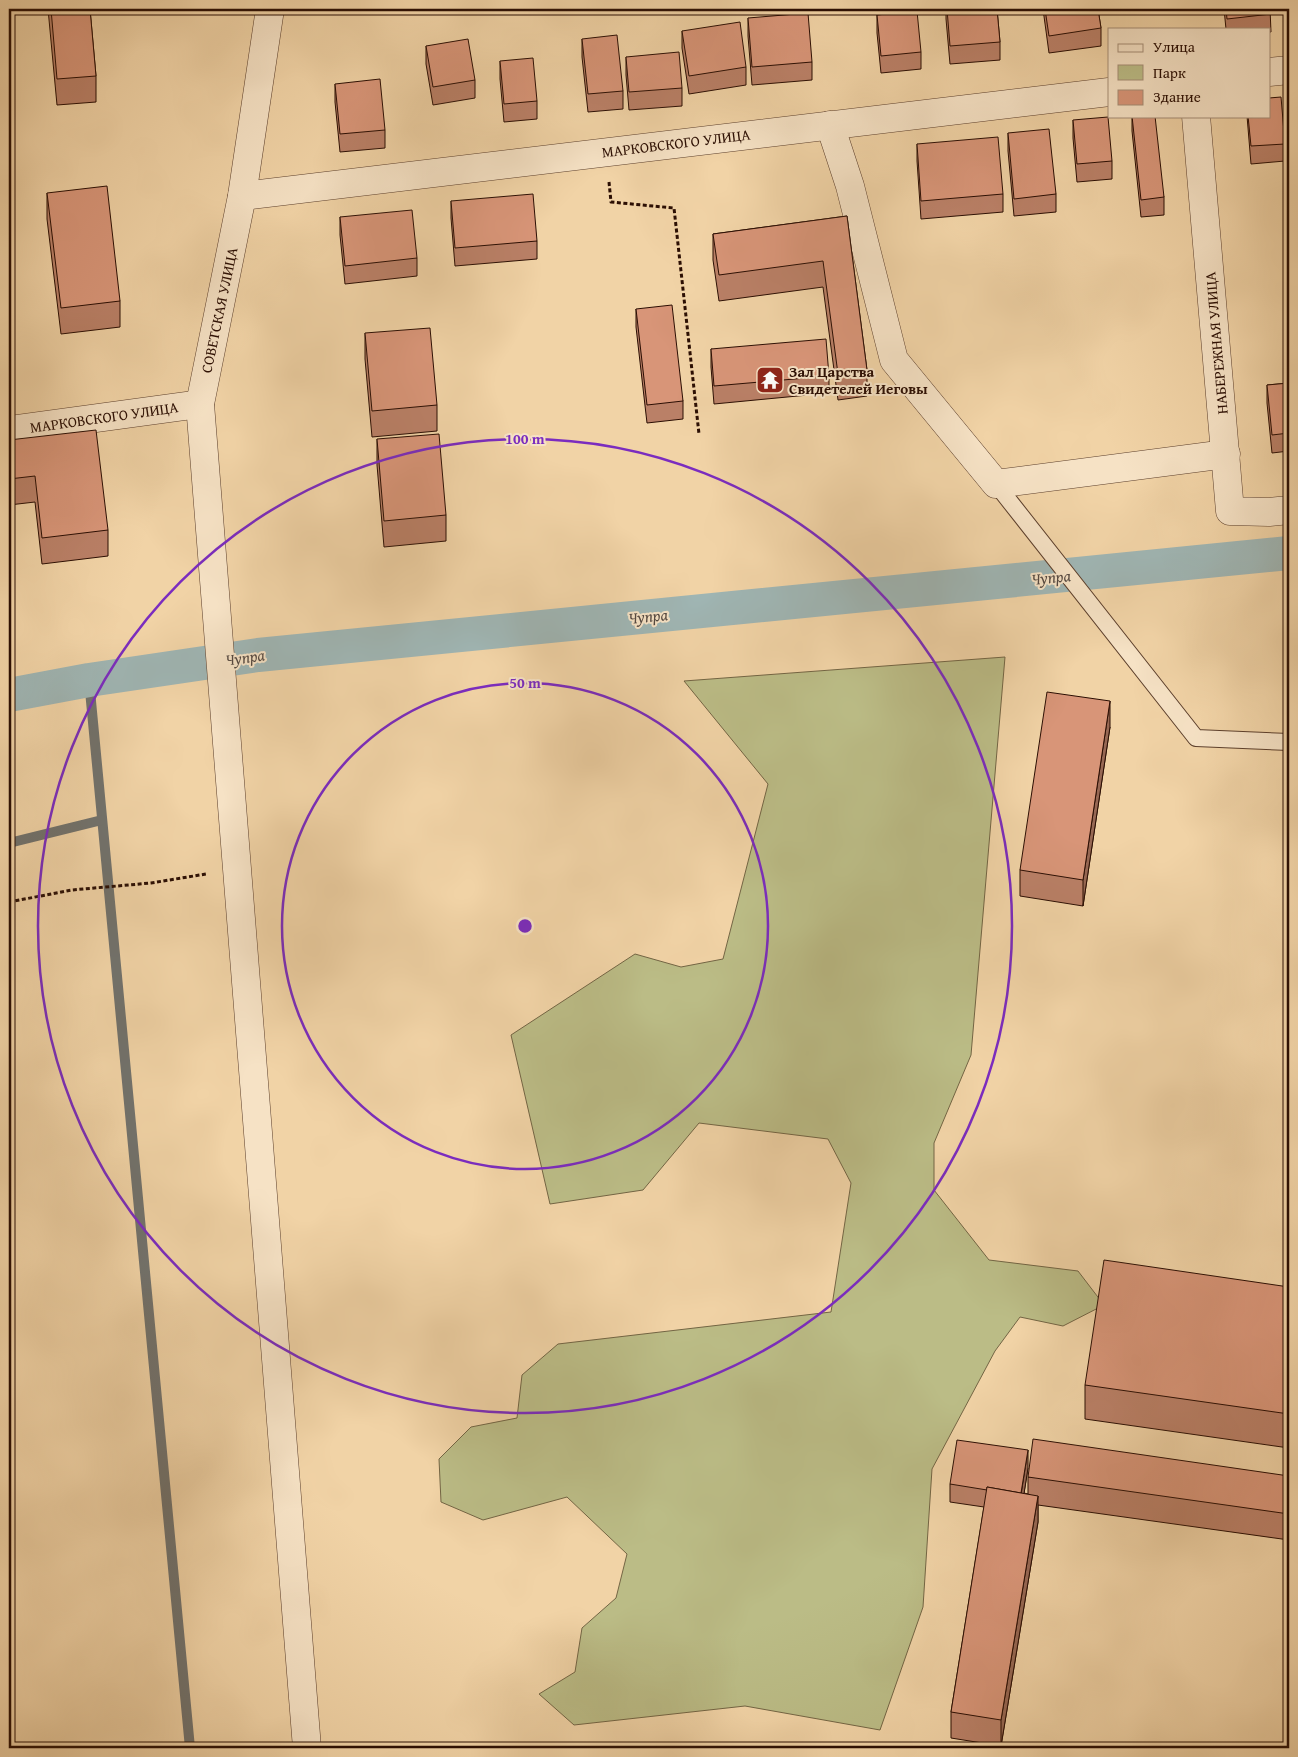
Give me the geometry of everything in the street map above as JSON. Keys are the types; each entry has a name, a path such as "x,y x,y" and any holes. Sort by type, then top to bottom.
{"street":[{"name":"СОВЕТСКАЯ УЛИЦА","path":"270,9 242,196 200,404 307,1748"},
{"path":"1270,72 1289,70"},
{"name":"МАРКОВСКОГО УЛИЦА","path":"242,196 1108,92"},
{"name":"НАБЕРЕЖНАЯ УЛИЦА","path":"1196,118 1230,511 1269,512 1289,510"},
{"path":"830,125 850,186 894,360 996,484 1226,454"},
{"name":"МАРКОВСКОГО УЛИЦА","path":"9,430 200,404"}],"lane":[{"path":"996,484 1196,738 1289,742"}],"path":[{"path":"604,152 611,202 674,208 699,434"},
{"path":"9,902 72,890 150,884 237,868"}],"green space":[{"path":"1005,657 971,1055 934,1143 934,1190 989,1260 1078,1271 1104,1305 1063,1326 1020,1317 995,1351 932,1469 923,1607 880,1730 745,1706 574,1725 539,1694 575,1672 582,1628 616,1598 627,1554 567,1497 483,1520 441,1502 439,1459 471,1427 517,1418 522,1375 558,1344 831,1312 851,1183 828,1139 699,1123 643,1190 550,1204 511,1035 635,954 681,967 723,959 768,784 684,681"}],"building":[{"path":"51,9 90,9 96,76 57,79"},
{"path":"947,9 997,9 1000,42 950,46"},
{"path":"1045,9 1098,9 1101,28 1049,36"},
{"path":"1226,9 1270,9 1271,14 1227,19"},
{"path":"917,11 921,52 881,56 877,15"},
{"path":"808,13 812,62 752,67 748,18"},
{"path":"740,22 746,67 689,76 682,31"},
{"path":"617,35 623,91 588,94 582,39"},
{"path":"468,39 475,80 433,87 426,46"},
{"path":"679,52 682,88 629,92 626,57"},
{"path":"533,58 537,101 504,104 500,61"},
{"path":"380,79 385,130 340,134 335,84"},
{"path":"1281,97 1285,144 1251,146 1248,118 1270,118 1270,98"},
{"path":"1108,117 1112,161 1077,164 1073,120"},
{"path":"1132,118 1155,118 1164,197 1141,200"},
{"path":"1049,129 1056,194 1014,199 1008,133"},
{"path":"998,137 1003,194 921,201 917,144"},
{"path":"107,186 120,301 61,308 47,193"},
{"path":"533,194 537,241 455,248 451,201"},
{"path":"412,210 417,258 345,266 340,217"},
{"path":"847,216 867,370 838,374 823,261 719,275 713,234"},
{"path":"672,305 683,401 647,405 636,309"},
{"path":"430,328 437,405 372,411 365,333"},
{"path":"826,339 829,376 714,386 711,349"},
{"path":"1289,383 1289,433 1272,435 1267,385"},
{"path":"96,430 108,530 42,538 35,476 9,479 9,440"},
{"path":"439,434 446,515 384,521 377,439"},
{"path":"1047,692 1110,701 1083,880 1020,870"},
{"path":"1104,1260 1289,1287 1289,1414 1085,1385"},
{"path":"1033,1439 1289,1476 1289,1514 1028,1477"},
{"path":"957,1440 1028,1450 1021,1493 987,1487 987,1490 950,1484"},
{"path":"987,1487 1038,1496 1001,1720 951,1712"}],"waterway":[{"name":"Чупра","path":"9,695 89,680 258,655 1289,553"},
{"path":"89,680 190,1748"},
{"path":"9,843 102,820"}],"place":[{"name":"Зал Царства Свидетелей Иеговы","path":"770,380"}]}
